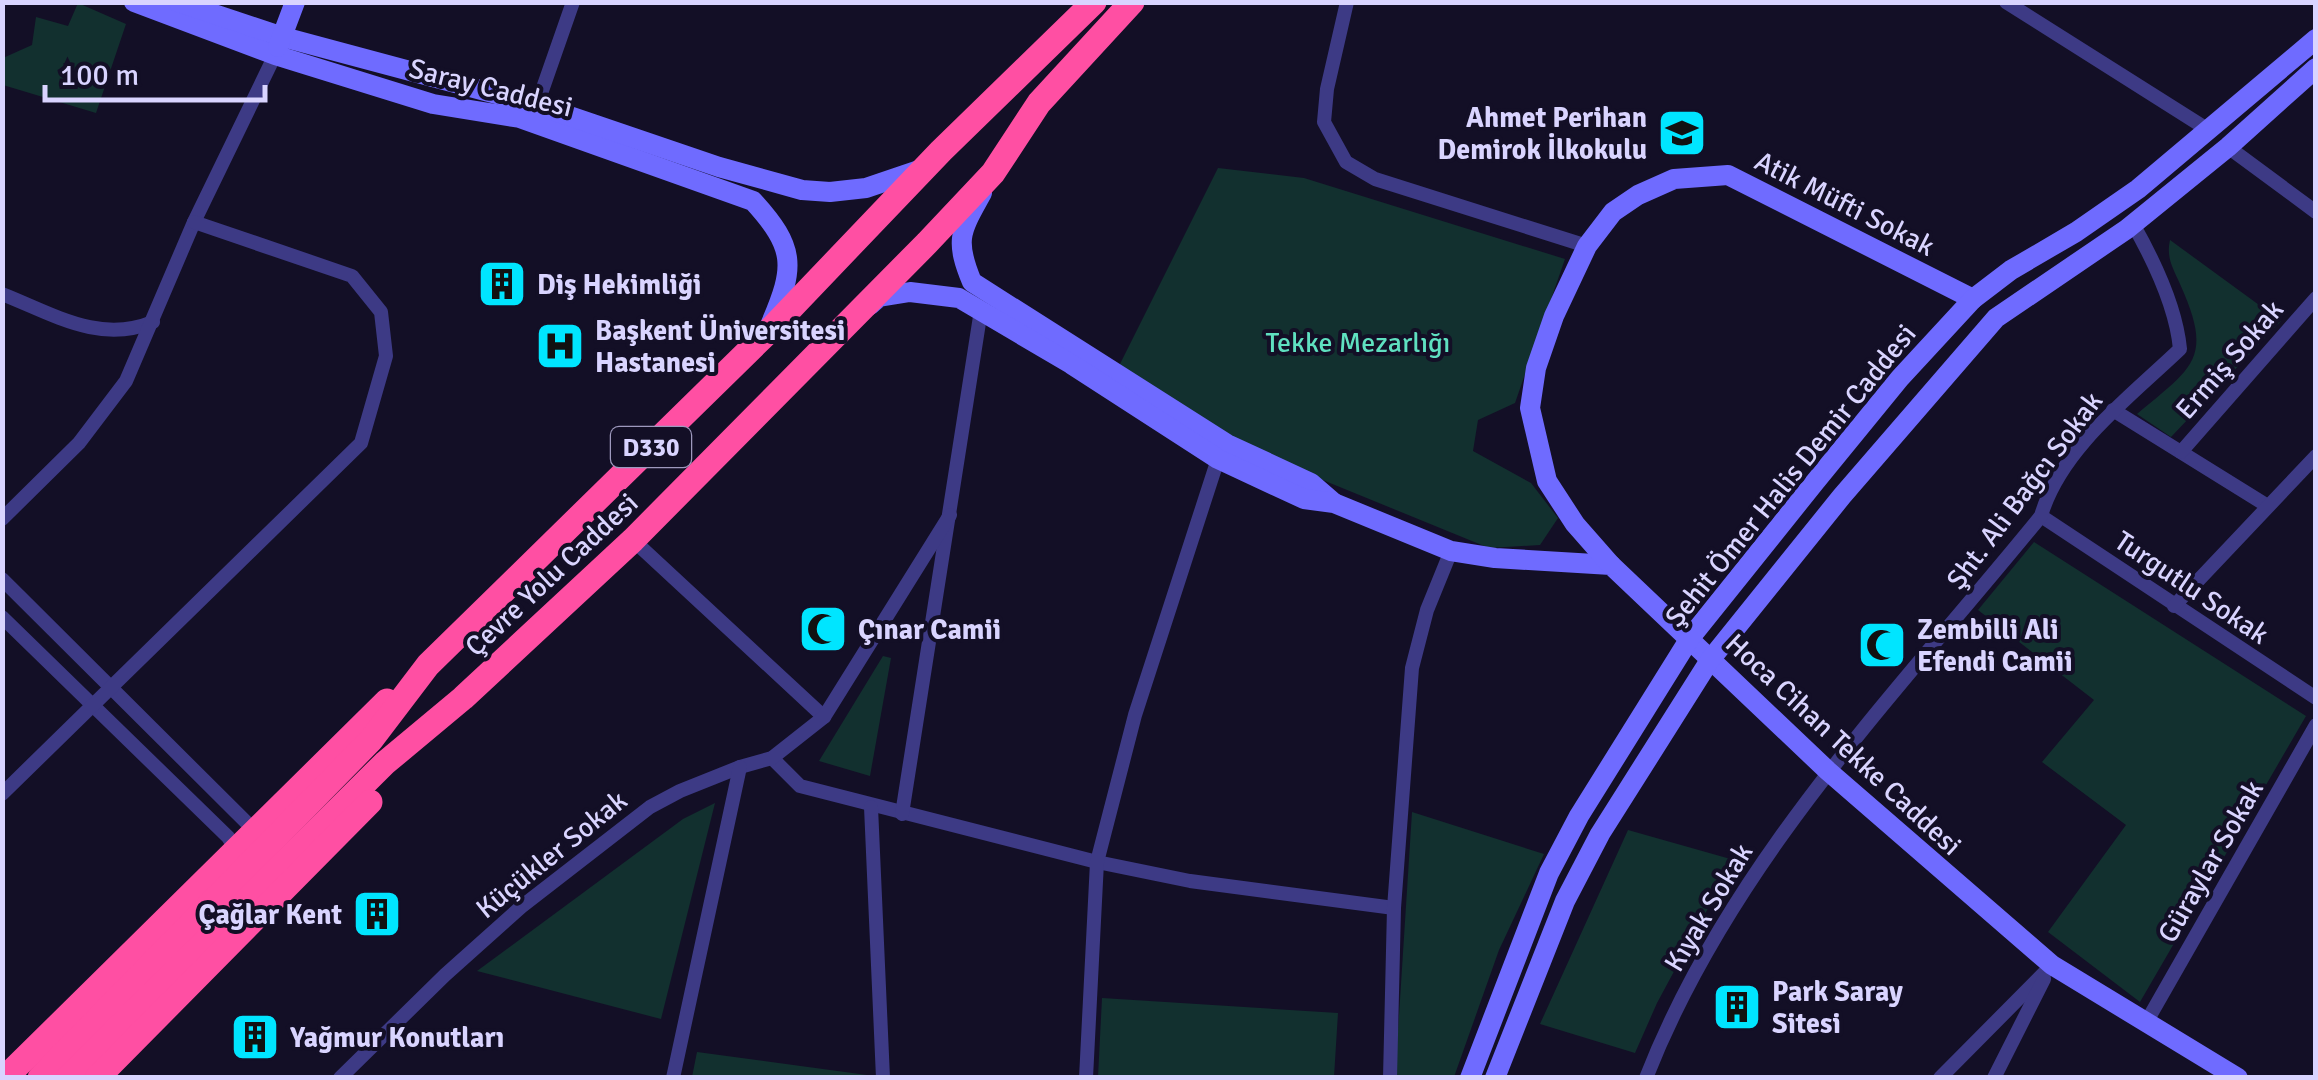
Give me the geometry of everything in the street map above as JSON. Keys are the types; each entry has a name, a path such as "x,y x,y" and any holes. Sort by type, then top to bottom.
{"highway":[{"name":"Çevre Yolu Caddesi","path":"40,1078 370,740 428,665 768,332 1090,2"},
{"name":"Çevre Yolu Caddesi","path":"68,1078 385,763 463,698 632,540 846,325 993,173 1039,103 1132,2"},
{"path":"1039,103 1152,2"},
{"name":"D330","path":"6,1078 358,726 428,665"},
{"name":"D330","path":"97,1078 398,773 463,698"}],"street":[{"name":"Saray Caddesi","path":"134,2 279,46 537,105 719,167 802,190 866,188 924,168"},
{"name":"Saray Caddesi","path":"178,2 279,46 433,104 520,118 753,201 772,222 790,262 788,284 768,332"},
{"path":"2,520 80,444 126,381 194,222 279,46 295,2"},
{"path":"537,105 573,2"},
{"path":"1347,2 1327,89 1324,122 1346,162 1376,179 1587,246"},
{"path":"2006,2 2210,131"},
{"name":"Şehit Ömer Halis Demir Caddesi","path":"1470,1078 1549,873 1579,816 1690,638 1900,378 1972,299 2138,189 2316,39"},
{"name":"Şehit Ömer Halis Demir Caddesi","path":"1495,1078 1565,901 1600,834 1710,660 1842,496 1996,318 2133,224 2228,147 2316,68"},
{"path":"2228,147 2316,212"},
{"path":"993,173 959,236 962,259 972,282 1227,444 1312,484 1334,503"},
{"name":"Atik Müfti Sokak","path":"1611,565 1574,524 1547,481 1530,408 1536,368 1548,334 1587,246 1614,212 1638,195 1674,179 1728,176 1972,299"},
{"path":"2,794 361,444 386,356 381,312 352,276 194,222"},
{"name":"Şht. Ali Bağcı Sokak","path":"1828,771 2041,516 2053,485 2114,410 2180,349 2167,298 2133,224"},
{"path":"846,325 879,297 910,292 958,298 1218,458 1304,499 1334,503 1450,551 1494,558 1611,565"},
{"path":"2,294 95,330 119,332 153,322"},
{"name":"Ermiş Sokak","path":"2180,452 2316,298"},
{"path":"902,814 980,310"},
{"path":"2114,410 2266,504"},
{"path":"2174,606 2266,504 2316,456"},
{"path":"1086,1078 1097,862 1135,715 1218,458"},
{"name":"Küçükler Sokak","path":"340,1078 521,907 636,818 680,790 772,758 824,717 950,515"},
{"name":"Turgutlu Sokak","path":"2041,516 2316,698"},
{"path":"632,540 824,717"},
{"path":"1390,1078 1394,908 1412,668 1427,610 1450,551"},
{"name":"Hoca Cihan Tekke Caddesi","path":"1611,565 1828,771 1985,911 2052,966 2146,1021 2225,1074"},
{"path":"2,579 254,830"},
{"path":"2,616 228,836 235,848"},
{"name":"Güraylar Sokak","path":"2146,1021 2316,725"},
{"path":"772,758 800,786 1097,862 1190,881 1394,908"},
{"path":"673,1078 740,767"},
{"name":"Kıyak Sokak","path":"1646,1078 1664,1033 1706,954 1756,871 1828,771"},
{"path":"871,806 882,1078"},
{"path":"1940,1078 2052,966"},
{"path":"1994,1078 2052,966"}],"green space":[{"path":"78,3 126,24 96,113 3,85 3,58 32,45 36,17 68,26"},
{"name":"Tekke Mezarlığı","path":"1218,168 1304,178 1565,259 1515,403 1478,420 1473,451 1531,483 1558,518 1540,545 1489,548 1264,456 1119,366"},
{"path":"2170,240 2281,321 2171,437 2137,414 2184,372 2196,346 2196,329 2170,258"},
{"path":"2034,542 2306,716 2140,1002 2048,932 2126,825 2042,762 2094,700 1978,610"},
{"path":"883,656 891,658 870,776 819,761"},
{"path":"715,803 661,1019 477,971 683,819"},
{"path":"1412,812 1544,854 1499,950 1454,1077 1395,1078"},
{"path":"1628,830 1734,860 1657,1003 1635,1053 1540,1024"},
{"path":"1102,998 1338,1013 1334,1077 1098,1077"},
{"path":"697,1052 867,1075 867,1077 692,1077"}],"place":[{"name":"Ahmet Perihan Demirok İlkokulu","path":"1682,133"},
{"name":"Diş Hekimliği","path":"502,284"},
{"name":"Başkent Üniversitesi Hastanesi","path":"560,346"},
{"name":"Çınar Camii","path":"823,629"},
{"name":"Zembilli Ali Efendi Camii","path":"1882,645"},
{"name":"Çağlar Kent","path":"377,914"},
{"name":"Park Saray Sitesi","path":"1737,1007"},
{"name":"Yağmur Konutları","path":"255,1037"}]}
